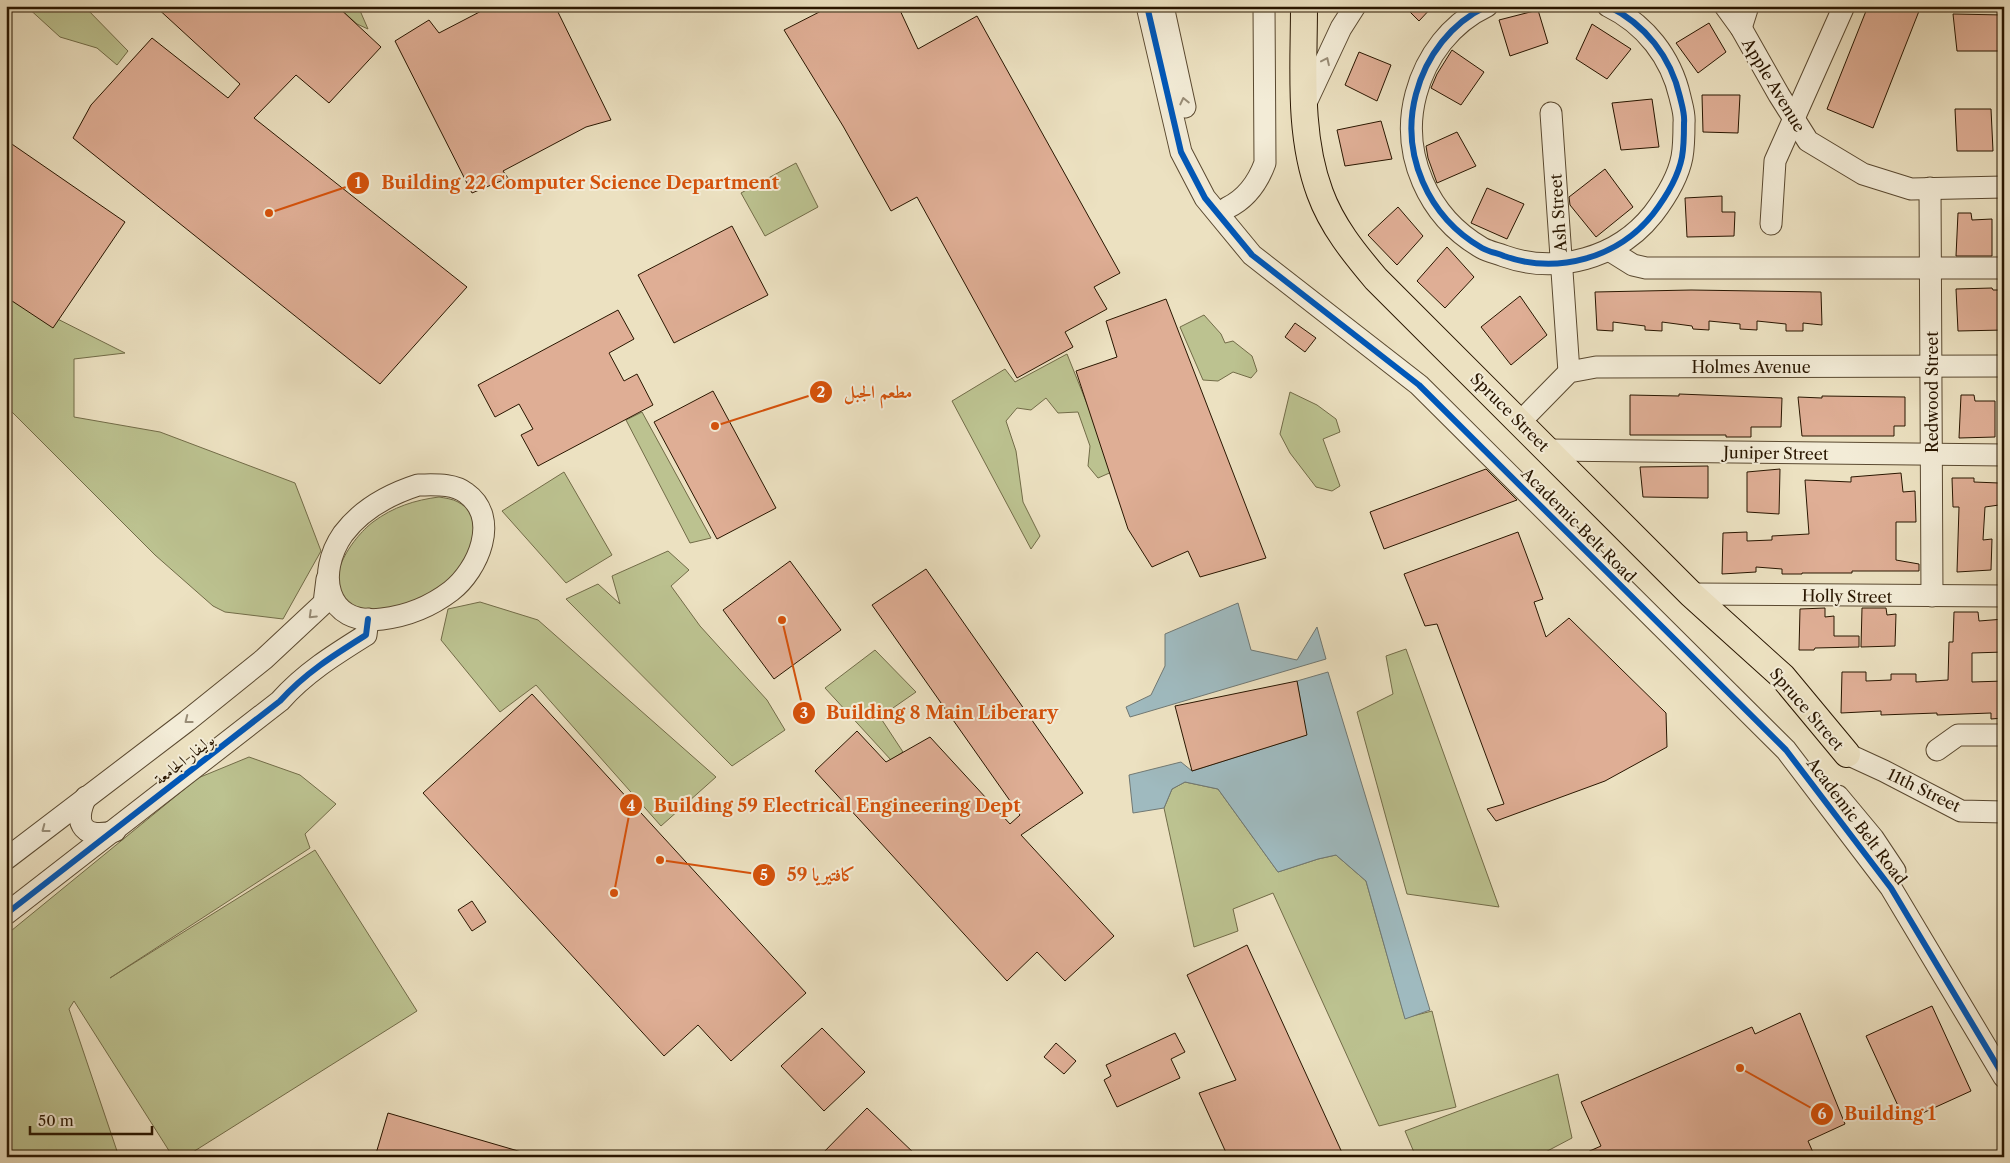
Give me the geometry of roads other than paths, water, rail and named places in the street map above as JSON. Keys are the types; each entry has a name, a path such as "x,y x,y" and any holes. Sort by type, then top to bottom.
{"main road":[{"name":"Spruce Street","path":"1304,6 1305,104 1309,156 1320,194 1333,222 1352,251 1376,279 1691,594 1783,677 1847,754"}],"street":[{"name":"Academic Belt Road","path":"1146,6 1181,152 1205,198 1252,255 1418,385 1786,750 1892,888 2004,1077"},
{"name":"Academic Belt Road","path":"1163,6 1193,142 1205,170 1227,208 1252,239 1414,364 1792,739 1873,838 1907,891 2004,1054"},
{"path":"1227,208 1238,202 1255,184 1265,163 1264,6"},
{"path":"1305,104 1341,28 1355,6"},
{"path":"1487,6 1472,13 1442,40 1421,74 1411,114 1413,154 1426,192 1450,224 1483,248 1521,262 1562,264 1586,259 1609,250 1643,227 1668,195 1682,157 1685,117 1676,78 1655,43 1626,15 1608,6"},
{"name":"Apple Avenue","path":"1725,6 1741,28 1808,141 1863,174 1911,189 2004,187"},
{"path":"1741,28 1748,6"},
{"path":"1771,224 1775,161 1844,6"},
{"name":"Ash Street","path":"1551,113 1569,372"},
{"name":"Redwood Street","path":"1930,188 1932,596"},
{"path":"1609,250 1633,265 1646,268 2004,268"},
{"name":"Holmes Avenue","path":"1569,372 1596,367 2004,366"},
{"path":"1520,422 1569,372"},
{"name":"Juniper Street","path":"1548,450 2004,455"},
{"path":"418,485 442,485 453,487 466,493 475,502 483,515 484,534 475,562 453,590 435,602 403,616 368,620 353,617 342,612 331,596 328,586 328,572 333,555 343,535 355,521 372,507 390,496 418,485"},
{"name":"بوليفار الجامعة","path":"6,859 186,721 290,636 324,603 328,572"},
{"name":"Holly Street","path":"1691,594 2004,596"},
{"name":"بوليفار الجامعة","path":"6,914 280,701 295,684 316,666 366,635 368,620"},
{"path":"1937,750 1958,735 2004,736"},
{"name":"11th Street","path":"1847,754 1961,810 2004,812"},
{"path":"86,797 80,810 79,818 81,825 88,832 95,834 115,831"}],"water":[{"path":"1238,603 1251,650 1297,660 1317,627 1326,659 1130,717 1126,707 1151,695 1165,666 1165,634"},
{"path":"1328,672 1430,1010 1405,1019 1366,881 1336,855 1278,872 1218,789 1185,782 1172,789 1164,808 1133,813 1129,775 1181,762 1192,771 1306,735 1297,681"}],"place":[{"name":"Building 22 Computer Science Department","path":"269,213"},
{"name":"مطعم الجبل","path":"715,426"},
{"name":"Building 8 Main Liberary","path":"782,620"},
{"name":"كافتيريا 59","path":"660,860"},
{"name":"Building 59 Electrical Engineering Dept","path":"614,893"},
{"name":"Building 1","path":"1740,1068"}]}
